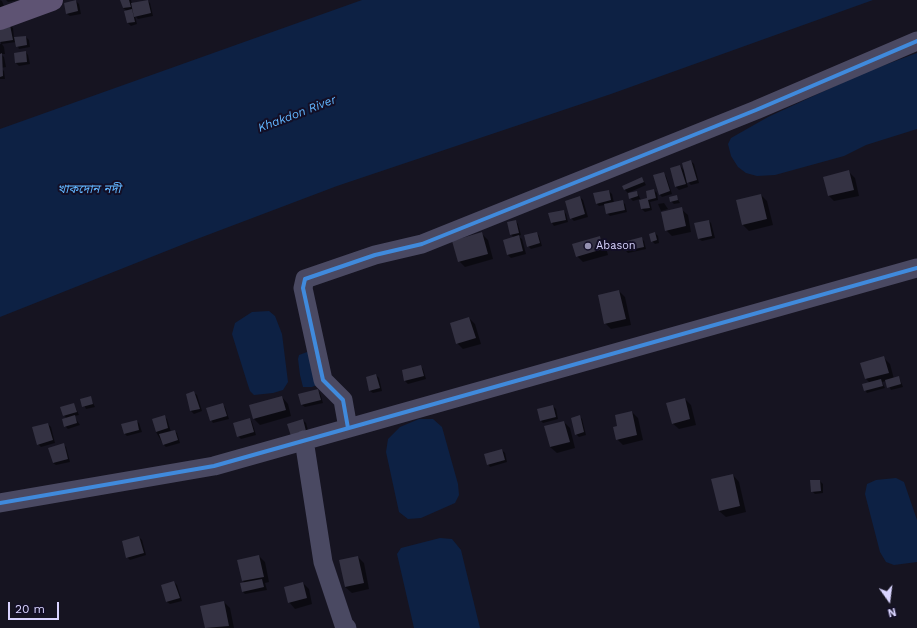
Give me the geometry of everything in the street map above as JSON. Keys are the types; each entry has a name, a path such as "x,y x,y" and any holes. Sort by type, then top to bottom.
{"main road":[{"path":"0,19 52,0"}],"street":[{"path":"348,428 343,400 323,380 303,288 305,279 375,255 422,244 749,113 917,41"},
{"path":"0,503 214,466 917,268"},
{"path":"304,440 322,562 344,625 347,628"}],"water":[{"name":"খাকদোন নদী","path":"362,0 873,0 611,94 337,186 189,242 0,317 0,129"},
{"path":"917,53 917,129 866,145 844,156 775,175 757,176 746,173 738,167 731,156 728,144 731,138 768,117 863,73"},
{"path":"269,311 275,316 282,334 288,382 283,390 273,393 254,395 250,391 232,334 235,323 252,312"},
{"path":"307,352 312,353 317,385 312,387 303,387 300,375 299,355"},
{"path":"419,419 433,419 442,427 458,484 459,495 455,503 421,518 408,519 399,512 386,452 388,439 400,427"},
{"path":"896,478 904,482 917,520 917,562 894,565 886,562 880,552 865,494 867,484 876,480"},
{"path":"440,538 452,539 461,550 480,628 414,628 397,554 401,548"}],"building":[{"path":"76,0 78,11 66,14 64,3"},
{"path":"120,0 129,0 131,7 123,8"},
{"path":"148,0 151,13 134,17 131,3"},
{"path":"132,9 135,22 127,23 124,11"},
{"path":"10,25 13,40 0,42 0,26"},
{"path":"26,36 27,45 16,47 14,37"},
{"path":"26,51 27,62 15,63 14,53"},
{"path":"2,53 3,76 0,77 0,54"},
{"path":"691,160 697,180 687,183 682,163"},
{"path":"680,165 686,184 675,187 670,168"},
{"path":"849,170 854,190 828,196 823,177"},
{"path":"664,172 670,191 659,195 653,175"},
{"path":"642,177 644,182 624,190 622,186"},
{"path":"654,189 656,198 648,200 650,208 641,209 639,200 647,198 646,191"},
{"path":"609,190 611,200 596,204 593,193"},
{"path":"637,191 638,196 629,199 628,193"},
{"path":"761,194 767,219 742,225 736,200"},
{"path":"677,195 678,200 670,202 669,197"},
{"path":"580,196 585,214 570,219 565,201"},
{"path":"623,200 625,210 606,214 604,204"},
{"path":"682,207 686,226 665,231 661,212"},
{"path":"564,210 566,220 551,223 548,213"},
{"path":"516,220 519,233 510,235 507,222"},
{"path":"709,220 712,236 698,239 694,223"},
{"path":"482,232 488,254 458,262 452,241"},
{"path":"537,232 540,243 527,247 524,235"},
{"path":"655,232 657,240 651,242 649,234"},
{"path":"519,235 523,251 507,255 503,240"},
{"name":"Abason","path":"600,236 603,249 576,257 572,244"},
{"path":"642,237 644,247 625,251 623,242"},
{"path":"619,290 626,319 604,324 598,295"},
{"path":"469,317 476,338 456,344 450,323"},
{"path":"884,356 889,373 865,379 860,363"},
{"path":"421,365 424,376 404,381 402,370"},
{"path":"376,374 380,388 369,391 366,377"},
{"path":"899,376 901,384 887,388 885,380"},
{"path":"881,379 883,386 864,391 862,384"},
{"path":"318,389 321,400 301,405 298,394"},
{"path":"194,391 200,409 190,411 186,394"},
{"path":"91,396 93,404 82,407 80,399"},
{"path":"282,396 286,410 253,419 249,405"},
{"path":"685,398 690,419 672,424 666,403"},
{"path":"74,403 77,412 63,416 60,407"},
{"path":"223,403 227,416 210,421 206,408"},
{"path":"553,405 556,417 540,421 537,409"},
{"path":"632,411 637,435 616,440 613,427 617,426 615,415"},
{"path":"75,415 77,423 64,427 62,419"},
{"path":"165,415 168,428 156,432 152,419"},
{"path":"580,415 584,432 575,435 571,418"},
{"path":"250,418 254,432 237,437 233,423"},
{"path":"303,419 306,431 291,436 287,424"},
{"path":"137,420 139,430 124,434 121,424"},
{"path":"564,421 570,442 550,447 544,426"},
{"path":"48,423 53,440 37,445 32,427"},
{"path":"175,430 178,440 163,445 159,434"},
{"path":"64,443 68,459 53,463 48,448"},
{"path":"502,449 505,460 487,465 484,454"},
{"path":"733,474 740,506 719,511 711,479"},
{"path":"810,480 820,480 821,491 811,492"},
{"path":"139,536 144,553 126,558 122,541"},
{"path":"259,555 264,577 242,581 237,560"},
{"path":"358,556 364,583 345,587 339,560"},
{"path":"262,579 264,587 242,592 240,583"},
{"path":"174,581 180,598 166,602 161,585"},
{"path":"303,582 307,598 288,603 284,587"},
{"path":"224,601 229,626 205,628 200,606"}],"cycle path":[{"path":"348,428 343,400 323,380 303,288 305,279 375,255 422,244 756,110 917,41"},
{"path":"0,503 214,466 917,268"}],"place":[{"name":"Abason","path":"588,246"}],"water label":[{"name":"Khakdon River","path":"297,114"}]}
